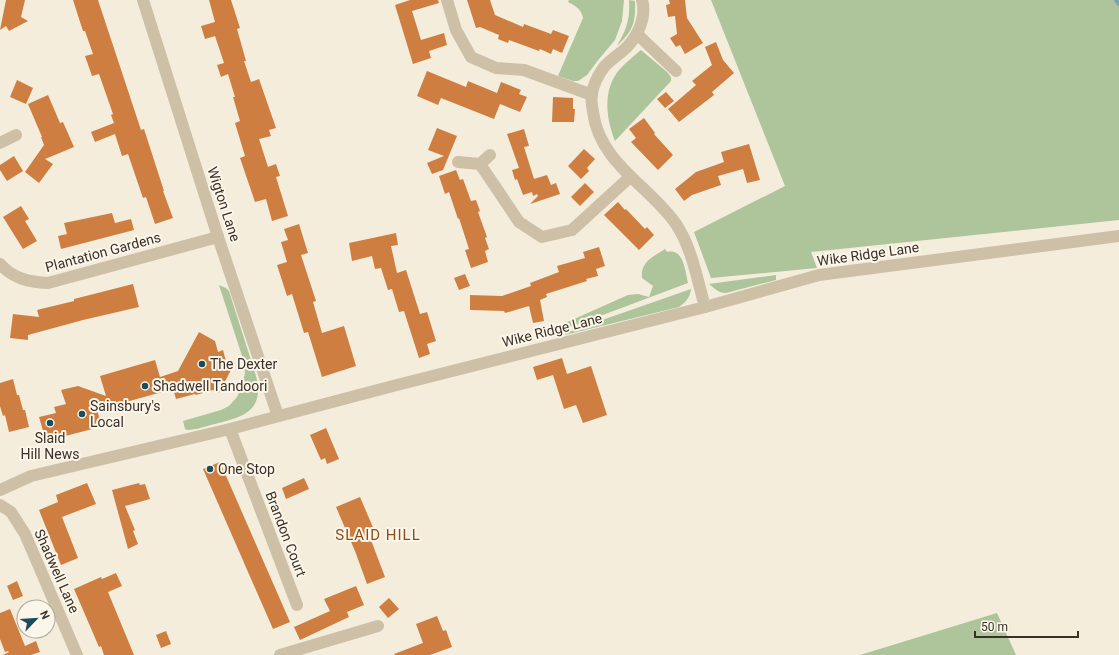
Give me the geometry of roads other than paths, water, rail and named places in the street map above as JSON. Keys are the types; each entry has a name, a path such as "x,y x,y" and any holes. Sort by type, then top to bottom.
{"street":[{"name":"Wigton Lane","path":"143,0 218,237 278,416"},
{"path":"447,0 456,30 471,57 496,68 524,70 592,94"},
{"path":"642,0 644,4 643,20 637,34 627,47 604,67 595,82 592,94 593,113 599,136 614,159 654,199 682,233 688,248 705,307"},
{"path":"637,34 676,71"},
{"path":"0,143 16,135"},
{"path":"458,162 480,164 490,155"},
{"path":"480,164 519,222 542,237 572,230 630,176"},
{"name":"Wike Ridge Lane","path":"0,490 31,476 230,429 400,384 705,307 819,275 1119,236"},
{"name":"Plantation Gardens","path":"0,264 4,269 18,278 33,282 48,283 218,237"},
{"name":"Brandon Court","path":"230,429 297,604"},
{"name":"Shadwell Lane","path":"0,506 11,512 25,534 77,655"},
{"path":"280,655 378,626"}],"waterway":[{"path":"1116,0 1119,4"}],"place":[{"name":"The Dexter","path":"202,364"},
{"name":"Shadwell Tandoori","path":"145,386"},
{"name":"Sainsbury's Local","path":"82,414"},
{"name":"Slaid Hill News","path":"50,423"},
{"name":"One Stop","path":"210,469"}],"district":[{"name":"SLAID HILL","path":"378,535"}]}
